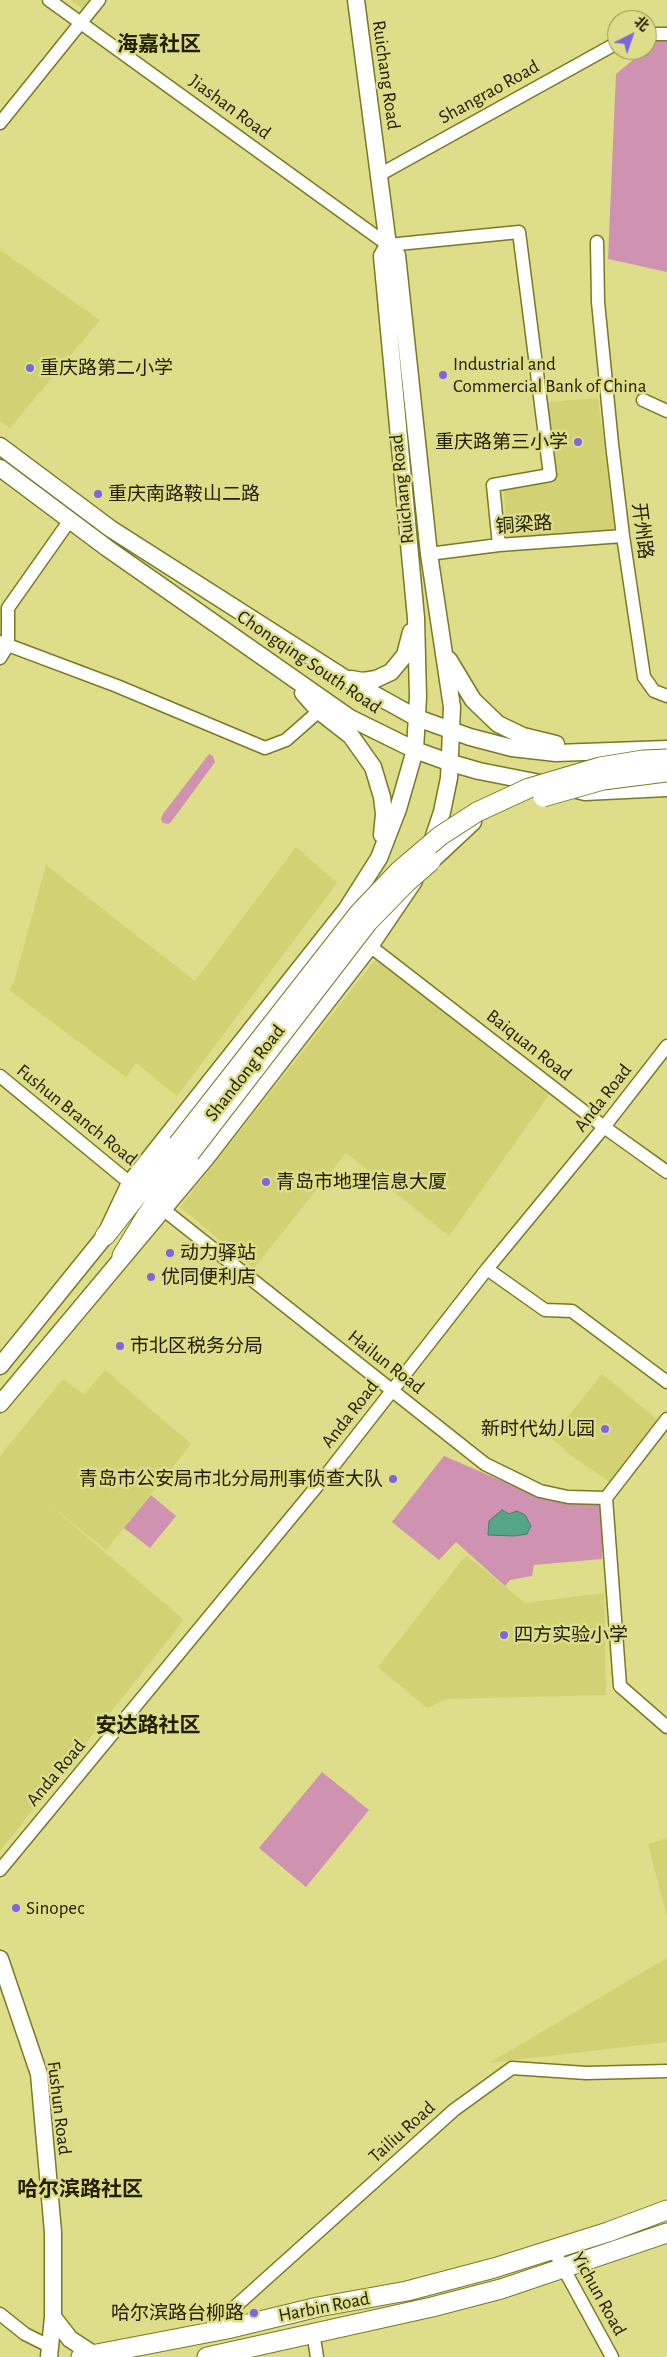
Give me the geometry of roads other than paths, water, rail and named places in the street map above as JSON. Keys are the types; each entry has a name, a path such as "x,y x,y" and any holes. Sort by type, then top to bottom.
{"highway":[{"path":"122,1256 184,1148 359,913 399,871 440,836 477,812 529,788 600,767 643,760 667,759"},
{"path":"105,1236 184,1148 368,922 407,882 447,847 484,823 537,799 603,780 667,772"},
{"name":"Harbin Road","path":"87,2355 206,2333 318,2308 407,2291 608,2232 667,2210"},
{"name":"Harbin Road","path":"207,2357 432,2307 501,2289 667,2233"}],"main road":[{"name":"Ruichang Road","path":"356,0 388,245 397,255 429,554 452,707 452,731"},
{"name":"Ruichang Road","path":"388,245 382,256 416,618 417,718 415,750"},
{"name":"Chongqing South Road","path":"0,446 111,529 343,677 417,718 452,731 512,748 556,753 667,749"},
{"name":"Chongqing South Road","path":"0,468 70,520 350,718 415,750 479,771 585,792 667,788"},
{"path":"343,677 363,681 376,679 396,668 405,655 416,618"},
{"path":"445,651 473,700 498,724 523,736 587,752"},
{"path":"281,670 319,710 351,736 374,767 379,780 384,814 379,858"},
{"name":"Shandong Road","path":"0,1404 122,1256 164,1210 370,946 410,889 435,837 442,812 451,763 452,731"},
{"name":"Shandong Road","path":"0,1366 105,1236 130,1183 346,910 379,858 398,809 415,750"},
{"path":"410,889 432,858 486,813 507,803 538,794 585,792"},
{"name":"Fushun Road","path":"0,1959 38,2074 53,2232 53,2317 50,2352"},
{"path":"53,2317 70,2339 87,2355"}],"street":[{"name":"Jiashan Road","path":"49,0 388,245"},
{"path":"0,123 99,0"},
{"name":"Shangrao Road","path":"379,175 607,49"},
{"path":"388,245 519,232 550,475 493,485 499,545"},
{"name":"开州路","path":"597,242 598,302 623,536 644,677 654,691 667,696"},
{"path":"642,400 667,411"},
{"path":"0,658 4,644 4,611 70,520"},
{"name":"铜梁路","path":"429,554 499,545 623,536"},
{"path":"4,644 117,686 265,748 286,740 319,710"},
{"name":"Baiquan Road","path":"370,946 604,1127 667,1172"},
{"name":"Anda Road","path":"0,1870 392,1392 487,1269 604,1127 667,1046"},
{"name":"Fushun Branch Road","path":"0,1076 130,1183"},
{"name":"Hailun Road","path":"164,1210 485,1464 540,1491 568,1497 606,1498"},
{"path":"487,1269 545,1310 572,1310 667,1382"},
{"path":"667,1419 606,1498 620,1686 667,1727"},
{"name":"Tailiu Road","path":"206,2333 454,2110 512,2068 586,2073 667,2071"},
{"name":"Yichun Road","path":"553,2249 612,2357"},
{"path":"0,2314 50,2352"},
{"path":"313,2332 317,2357"}],"place":[{"name":"重庆路第二小学","path":"30,368"},
{"name":"Industrial and Commercial Bank of China","path":"443,375"},
{"name":"重庆路第三小学","path":"578,442"},
{"name":"重庆南路鞍山二路","path":"98,494"},
{"name":"青岛市地理信息大厦","path":"266,1182"},
{"name":"动力驿站","path":"170,1253"},
{"name":"优同便利店","path":"151,1277"},
{"name":"市北区税务分局","path":"120,1346"},
{"name":"新时代幼儿园","path":"605,1429"},
{"name":"青岛市公安局市北分局刑事侦查大队","path":"393,1479"},
{"name":"四方实验小学","path":"504,1635"},
{"name":"Sinopec","path":"16,1908"},
{"name":"哈尔滨路台柳路","path":"254,2313"}],"district":[{"name":"海嘉社区","path":"159,45"},
{"name":"安达路社区","path":"148,1726"},
{"name":"哈尔滨路社区","path":"80,2190"}]}
